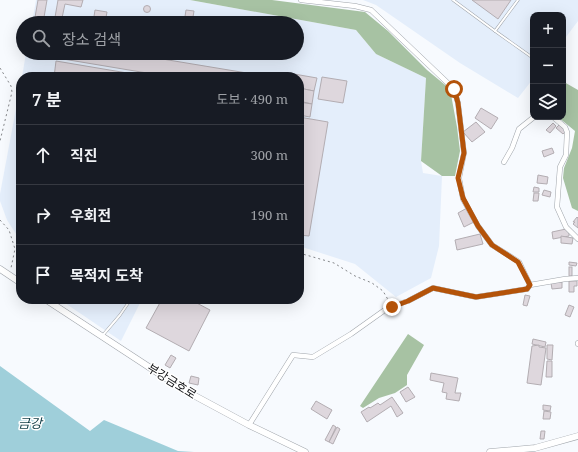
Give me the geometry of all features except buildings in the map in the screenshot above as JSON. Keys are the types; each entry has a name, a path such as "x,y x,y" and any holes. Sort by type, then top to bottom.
{"street":[{"path":"301,0 355,6 371,10 454,89 458,103 464,153 458,178 463,198 478,226 492,245 518,262 530,285"},
{"path":"504,162 512,148 519,129 530,120"},
{"path":"557,120 565,127 567,132 566,155 560,167 557,207 566,227 578,239"},
{"path":"0,269 16,280"},
{"path":"249,425 293,355 313,357 351,334 389,307 408,301 433,288 476,297 527,289 530,285 578,278"},
{"name":"부강금호로","path":"53,304 184,390 249,425 305,452"},
{"path":"490,452 534,448 578,436"}],"lane":[{"path":"453,0 530,56"},
{"path":"495,31 518,0"},
{"path":"102,336 128,304"}],"path":[{"path":"0,68 12,92 0,141"},
{"path":"0,220 9,230 15,249 9,276"},
{"path":"304,254 334,263 355,276 372,283 384,291 392,307"}],"shaded area":[{"path":"36,0 190,0 279,16 33,16"},
{"path":"363,0 578,0 578,21 566,37 566,12 530,12 530,83 518,98 460,63 376,5"},
{"path":"304,21 356,30 376,54 426,78 421,161 423,173 442,176 439,246 431,278 396,297 355,264 304,248 304,72 23,72 25,60 304,60"},
{"path":"16,109 16,234 7,220 0,201"},
{"path":"66,304 140,304 121,341"}],"green space":[{"path":"190,0 272,0 365,12 388,31 427,70 450,89 460,151 455,176 442,176 421,161 426,78 376,54 356,30 304,21 304,16 279,16"},
{"path":"566,83 578,90 578,211 572,208 563,178 564,168 572,148 575,131 562,120 566,120"},
{"path":"408,334 424,345 407,375 407,385 395,393 379,398 363,408 360,406"}],"water":[{"name":"금강","path":"0,366 90,431 104,420 178,451 194,452 0,452"}],"route":[{"path":"392,307 408,301 433,288 476,297 527,289 530,285 518,262 492,245 478,226 463,198 458,178 464,153 458,103 454,89"}]}
